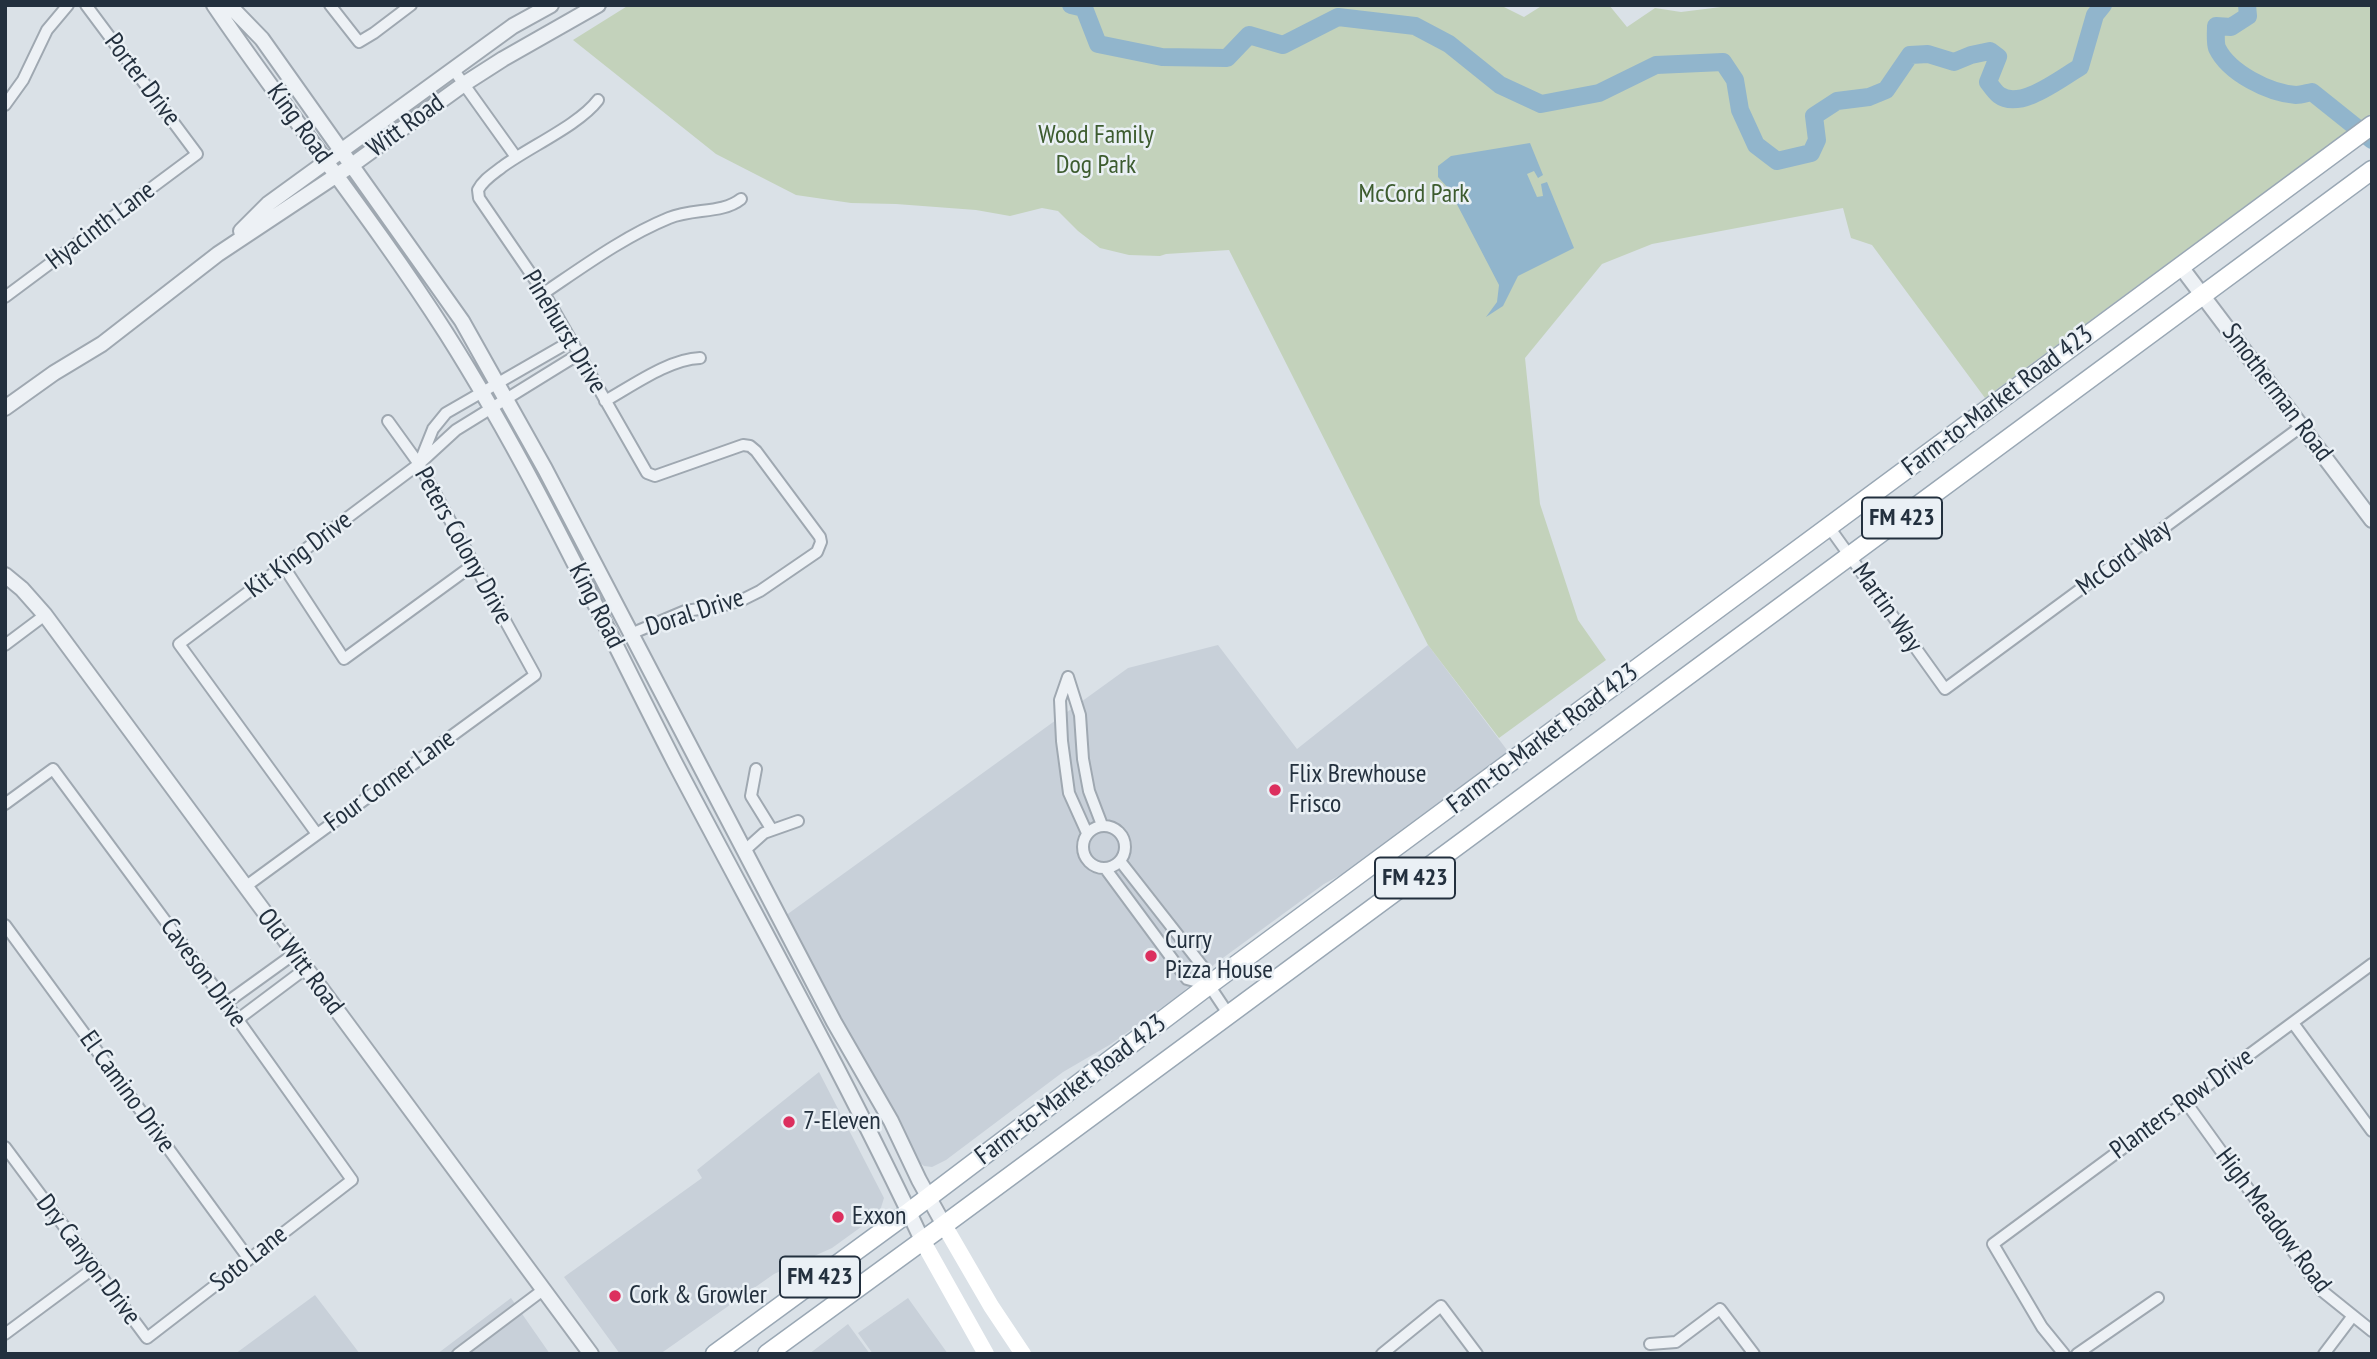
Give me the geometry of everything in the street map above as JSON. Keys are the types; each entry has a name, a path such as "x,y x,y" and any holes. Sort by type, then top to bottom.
{"main road":[{"name":"Farm-to-Market Road 423","path":"715,1354 2100,324 2372,125"},
{"name":"Farm-to-Market Road 423","path":"767,1354 2372,170"},
{"path":"944,1225 990,1306 1023,1354"},
{"path":"922,1240 986,1354"}],"street":[{"path":"5,105 23,80 47,30 68,5"},
{"name":"Porter Drive","path":"86,5 197,154"},
{"name":"King Road","path":"214,5 327,161 445,332 481,392 615,642 840,1074 922,1240"},
{"name":"King Road","path":"229,5 261,39 462,321 633,633 744,850 891,1121 944,1225"},
{"path":"330,5 359,41 411,5"},
{"name":"Witt Road","path":"218,254 268,205 513,26 551,5"},
{"name":"Witt Road","path":"5,408 54,373 102,344 218,254 352,165 464,83 588,8"},
{"path":"453,69 516,157 583,116 598,100"},
{"name":"Hyacinth Lane","path":"5,297 197,154"},
{"name":"Pinehurst Drive","path":"516,157 484,181 478,190 483,205 544,293 650,474 654,476 743,445 750,446 820,537 821,542"},
{"path":"544,293 645,229 673,216 733,205 741,198"},
{"name":"Smotherman Road","path":"2181,267 2372,520"},
{"path":"419,464 433,429 446,413 571,341"},
{"name":"Kit King Drive","path":"317,834 179,645 419,464 456,430 579,354"},
{"path":"605,401 674,364 700,358"},
{"name":"Peters Colony Drive","path":"388,421 419,464 534,675"},
{"name":"McCord Way","path":"1945,689 2302,426"},
{"name":"Martin Way","path":"1829,527 1945,689"},
{"name":"Doral Drive","path":"633,633 685,611 743,600 804,562 817,552 821,542"},
{"path":"284,567 344,659 473,565"},
{"name":"Old Witt Road","path":"5,575 22,589 45,615 591,1354"},
{"path":"5,645 45,615"},
{"path":"615,642 633,633"},
{"name":"Four Corner Lane","path":"245,887 534,675"},
{"path":"1087,833 1069,793 1062,741 1060,700 1068,677 1080,715 1083,759 1089,791 1102,825"},
{"name":"Caveson Drive","path":"5,804 53,769 226,1003 352,1180"},
{"path":"756,769 751,796 772,830"},
{"path":"727,860 764,833 798,821"},
{"path":"1102,825 1116,829 1124,840 1124,855 1120,861 1105,868 1092,865 1084,854 1084,839 1087,833 1102,825"},
{"path":"1120,861 1203,967 1209,985 1229,1015"},
{"path":"1105,868 1187,979 1209,985"},
{"name":"El Camino Drive","path":"5,925 249,1259"},
{"path":"226,1003 294,954"},
{"name":"Planters Row Drive","path":"2064,1354 2042,1327 1993,1244 2372,964"},
{"path":"237,1020 305,968"},
{"path":"2293,1023 2371,1127"},
{"path":"840,1074 858,1063"},
{"name":"High Meadow Road","path":"2185,1101 2321,1290 2372,1331"},
{"name":"Dry Canyon Drive","path":"5,1147 147,1338"},
{"name":"Soto Lane","path":"147,1338 352,1180"},
{"path":"5,1334 94,1268"},
{"path":"458,1354 543,1290"},
{"path":"2077,1354 2158,1298"},
{"path":"1382,1354 1441,1306 1477,1354"},
{"path":"1650,1344 1676,1342 1720,1308 1754,1354"},
{"path":"2325,1354 2352,1317"}],"shaded area":[{"path":"1218,645 1297,749 1428,645 1510,754 1357,866 1324,884 1111,1044 1063,1072 946,1160 932,1167 924,1166 918,1161 785,916 1128,668"},
{"path":"819,1072 884,1198 879,1214 832,1248 774,1274 660,1354 620,1354 564,1277 702,1178 697,1170"},
{"path":"315,1295 360,1354 235,1354"},
{"path":"511,1298 550,1354 437,1354"},
{"path":"908,1298 948,1354 873,1354 858,1333"},
{"path":"848,1324 870,1354 809,1354"}],"green space":[{"name":"McCord Park","path":"629,5 1500,5 1524,17 1543,5 1609,5 1627,27 1655,8 1681,12 1737,5 2372,5 2372,113 1985,398 1872,245 1851,238 1843,208 1652,244 1602,264 1525,358 1540,504 1578,620 1606,660 1499,738 1428,645 1229,250 1160,256 1129,255 1100,248 1058,211 1042,208 1010,216 976,210 851,203 796,195 716,154 573,40"}],"water":[{"path":"1530,143 1543,175 1538,178 1534,171 1527,174 1537,197 1543,196 1541,184 1547,182 1574,248 1518,276 1503,306 1486,317 1497,302 1499,285 1449,189 1438,177 1438,166 1451,156"}],"waterway":[{"path":"1071,5 1084,8 1098,44 1162,57 1227,58 1249,35 1283,45 1338,17 1415,26 1449,44 1500,85 1541,104 1599,93 1656,65 1723,62 1735,80 1740,110 1756,145 1777,161 1811,153 1817,140 1814,116 1837,101 1869,97 1886,90 1910,55 1928,54 1954,62 1990,51 1998,57 1988,82 1999,95 2018,99 2040,91 2080,67 2095,15 2103,5"},
{"path":"2247,5 2248,16 2231,27 2216,26 2216,46 2231,66 2251,80 2274,90 2296,95 2312,92 2372,140"}],"place":[{"name":"Flix Brewhouse Frisco","path":"1275,790"},
{"name":"Curry Pizza House","path":"1151,956"},
{"name":"7-Eleven","path":"789,1122"},
{"name":"Exxon","path":"838,1217"},
{"name":"Cork & Growler","path":"615,1296"}],"park label":[{"name":"Wood Family Dog Park","path":"1096,151"}]}
